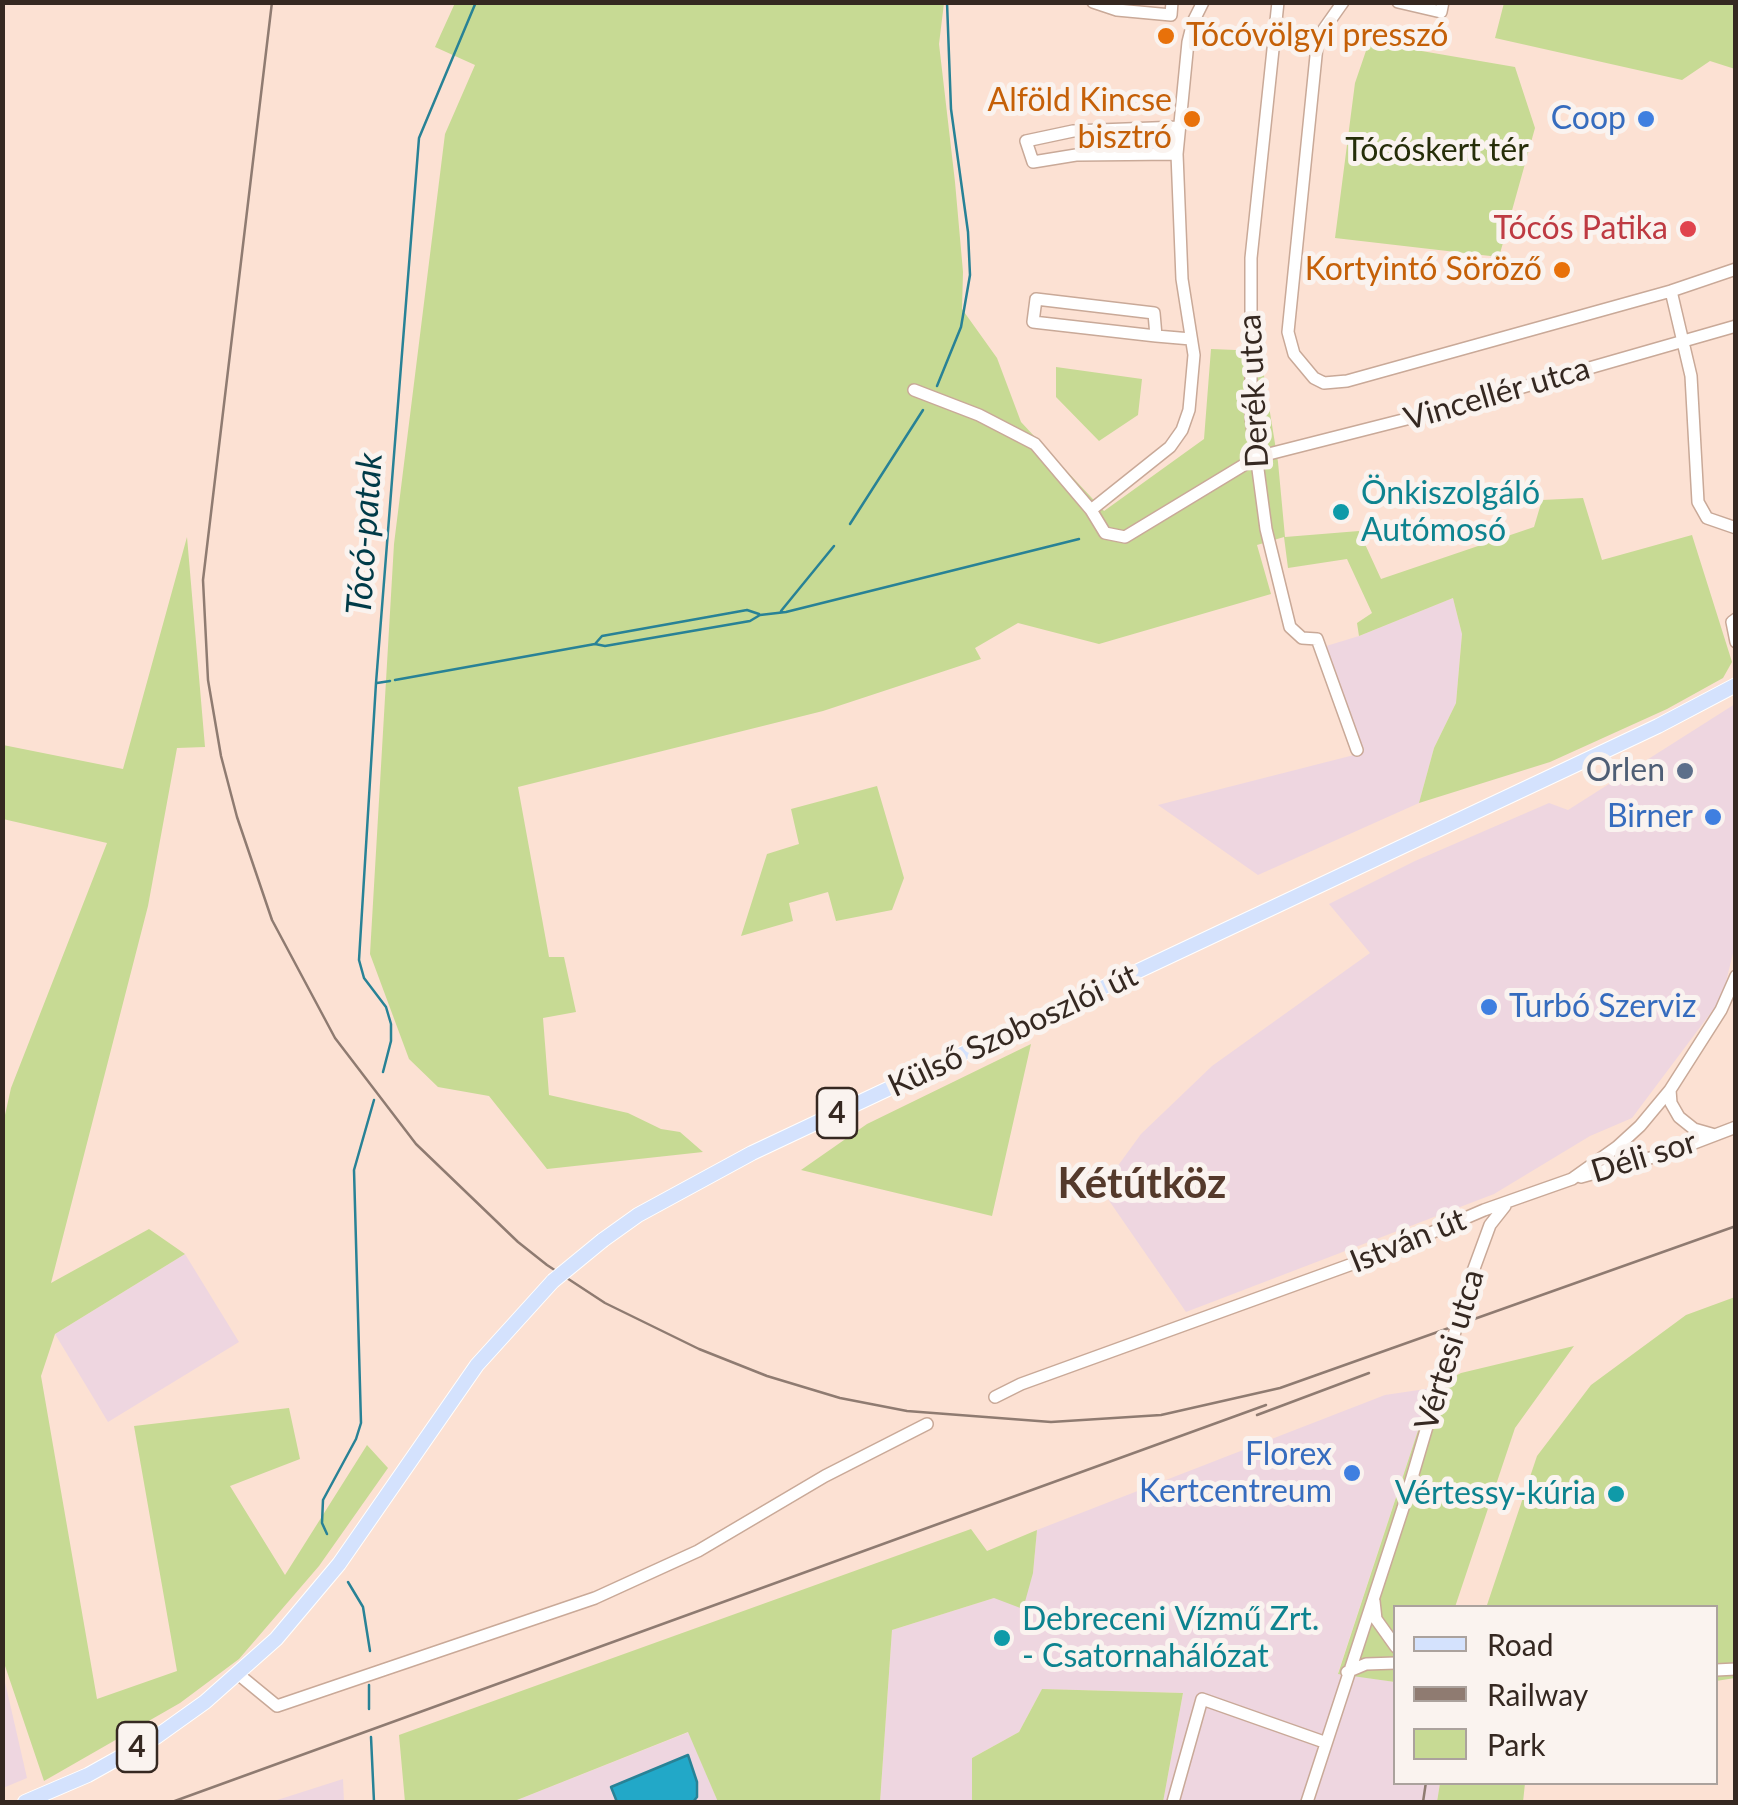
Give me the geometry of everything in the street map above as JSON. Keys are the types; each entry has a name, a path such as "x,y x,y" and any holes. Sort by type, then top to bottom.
{"main road":[{"path":"1720,694 1736,671"},
{"name":"Külső Szoboszlói út","path":"26,1802 88,1775 156,1737 238,1674 317,1593 476,1365 553,1282 638,1215 752,1153 1736,685"}],"street":[{"path":"1093,2 1117,10 1171,15 1172,2"},
{"name":"Derék utca","path":"1091,510 1170,447 1182,430 1191,392 1194,355 1182,279 1178,154 1188,42 1203,2"},
{"name":"Derék utca","path":"1278,2 1251,258 1250,382 1270,545 1290,626 1302,638 1317,639 1357,750"},
{"name":"Derék utca","path":"1305,372 1294,354 1288,332 1318,46 1324,29 1343,2"},
{"path":"1398,2 1441,12 1443,2"},
{"path":"1178,154 1076,156 1033,162 1026,142 1072,131 1179,126"},
{"name":"Vincellér utca","path":"1305,372 1324,382 1347,381 1736,269"},
{"path":"1670,291 1691,376 1698,502 1707,518 1736,528"},
{"name":"Derék utca","path":"1156,336 1154,312 1036,299 1033,322 1156,336 1191,339"},
{"name":"Vincellér utca","path":"914,390 979,415 1035,444 1091,510 1104,533 1125,537 1258,457 1446,409 1736,326"},
{"path":"1736,620 1732,622 1736,642"},
{"name":"István út","path":"995,1396 1572,1179 1617,1148 1670,1090 1721,1010 1736,976"},
{"name":"Déli sor","path":"1670,1090 1671,1104 1679,1117 1694,1129 1715,1135"},
{"name":"Déli sor","path":"1572,1179 1668,1154 1736,1127"},
{"name":"Vértesi utca","path":"1307,1802 1403,1508 1472,1274 1490,1225 1507,1204"},
{"path":"238,1674 277,1706 595,1598 698,1551 825,1476 927,1424"},
{"path":"1375,1587 1376,1619 1393,1642"},
{"path":"1347,1672 1366,1664 1393,1663"},
{"path":"1173,1802 1202,1700 1324,1742"}],"shaded area":[{"path":"1453,598 1462,634 1456,703 1434,748 1419,803 1258,875 1158,805 1354,755 1360,746 1323,647"},
{"path":"1735,704 1735,945 1722,998 1632,1118 1590,1136 1494,1194 1186,1312 1101,1189 1141,1134 1212,1066 1370,953 1329,904 1415,861 1549,803 1568,810"},
{"path":"185,1254 239,1342 108,1422 55,1334"},
{"path":"1432,1388 1338,1673 1393,1682 1393,1785 1440,1785 1437,1802 1163,1802 1183,1693 1042,1689 1019,1732 972,1758 972,1802 880,1802 892,1630 994,1598 1033,1573 1037,1530 1385,1395"},
{"path":"2,1669 27,1778 3,1788 2,1788"},
{"path":"689,1732 718,1802 512,1802"},
{"path":"343,1779 344,1802 271,1802"}],"green space":[{"path":"455,3 944,3 939,44 963,272 962,309 997,358 1021,422 1104,511 1204,439 1211,349 1260,351 1278,462 1285,537 1359,531 1381,579 1534,527 1542,500 1583,498 1602,560 1692,535 1732,662 1723,678 1667,709 1550,762 1419,803 1434,748 1456,703 1462,634 1453,598 1359,636 1357,623 1372,613 1347,559 1288,568 1284,537 1257,545 1271,594 1099,644 1018,623 975,648 981,659 823,711 518,787 549,957 564,957 576,1012 543,1018 549,1095 628,1113 661,1129 680,1132 703,1152 547,1169 489,1096 438,1087 409,1059 370,954 394,544 445,134 475,65 435,47"},
{"path":"1504,3 1735,3 1735,69 1710,61 1682,80 1495,38"},
{"name":"Tócóskert tér","path":"1369,42 1515,67 1535,128 1499,257 1335,238 1355,83"},
{"path":"1056,367 1142,379 1138,415 1099,441 1056,397"},
{"path":"187,537 205,747 177,748 148,906 51,1283 149,1229 185,1254 55,1334 41,1376 97,1699 177,1671 134,1426 289,1408 300,1459 230,1486 285,1575 367,1445 388,1468 319,1566 239,1659 180,1703 44,1781 3,1660 3,1124 11,1088 107,843 3,819 3,745 123,769"},
{"path":"877,786 904,878 892,910 836,921 828,892 789,903 793,921 741,936 767,854 799,844 791,809"},
{"path":"1031,1044 992,1216 801,1170 867,1124"},
{"path":"1735,1297 1735,1678 1718,1681 1718,1605 1487,1605 1537,1456 1591,1385 1686,1315"},
{"path":"1574,1346 1515,1428 1456,1605 1393,1605 1393,1682 1338,1674 1432,1388 1461,1373"},
{"path":"971,1529 987,1551 1037,1530 1033,1573 1023,1609 994,1598 892,1630 880,1802 718,1802 688,1732 512,1802 405,1802 399,1735"},
{"path":"1042,1689 1183,1693 1163,1802 972,1802 972,1758 1019,1732"},
{"path":"1440,1785 1525,1785 1523,1802 1437,1802"}],"water":[{"path":"688,1755 697,1782 693,1802 617,1802 611,1787"}],"waterway":[{"name":"Tócó-patak","path":"383,1072 391,1024 386,1007 364,978 359,960 376,683 419,138 476,2"},
{"path":"937,386 961,327 970,275 951,109 947,2"},
{"path":"850,524 923,410"},
{"path":"395,680 750,621 760,615 786,612 1079,539"},
{"path":"781,611 834,546"},
{"path":"595,644 602,636 747,610 759,614"},
{"path":"377,683 390,681"},
{"name":"Tócó-patak","path":"327,1534 322,1523 323,1500 361,1423 354,1170 374,1100"},
{"name":"Tócó-patak","path":"348,1582 363,1607 370,1651"},
{"name":"Tócó-patak","path":"369,1685 369,1709"},
{"name":"Tócó-patak","path":"371,1737 374,1802"}],"railway":[{"path":"272,2 203,580 208,680 221,756 272,920 335,1038 416,1144 518,1242 605,1303 699,1349 767,1376 840,1398 907,1411 1051,1422 1161,1415 1280,1388 1736,1226"},
{"path":"1257,1415 1369,1373"},
{"path":"172,1802 1266,1405"},
{"path":"1423,1802 1426,1785"}],"place":[{"name":"Tócóvölgyi presszó","path":"1166,36"},
{"name":"Alföld Kincse bisztró","path":"1192,119"},
{"name":"Coop","path":"1646,119"},
{"name":"Tócós Patika","path":"1688,229"},
{"name":"Kortyintó Söröző","path":"1562,270"},
{"name":"Önkiszolgáló Autómosó","path":"1341,512"},
{"name":"Orlen","path":"1685,771"},
{"name":"Birner","path":"1713,817"},
{"name":"Turbó Szerviz","path":"1489,1007"},
{"name":"Florex Kertcentreum","path":"1352,1473"},
{"name":"Vértessy-kúria","path":"1616,1494"},
{"name":"Debreceni Vízmű Zrt. - Csatornahálózat","path":"1002,1638"}],"district":[{"name":"Kétútköz","path":"1142,1184"}]}
